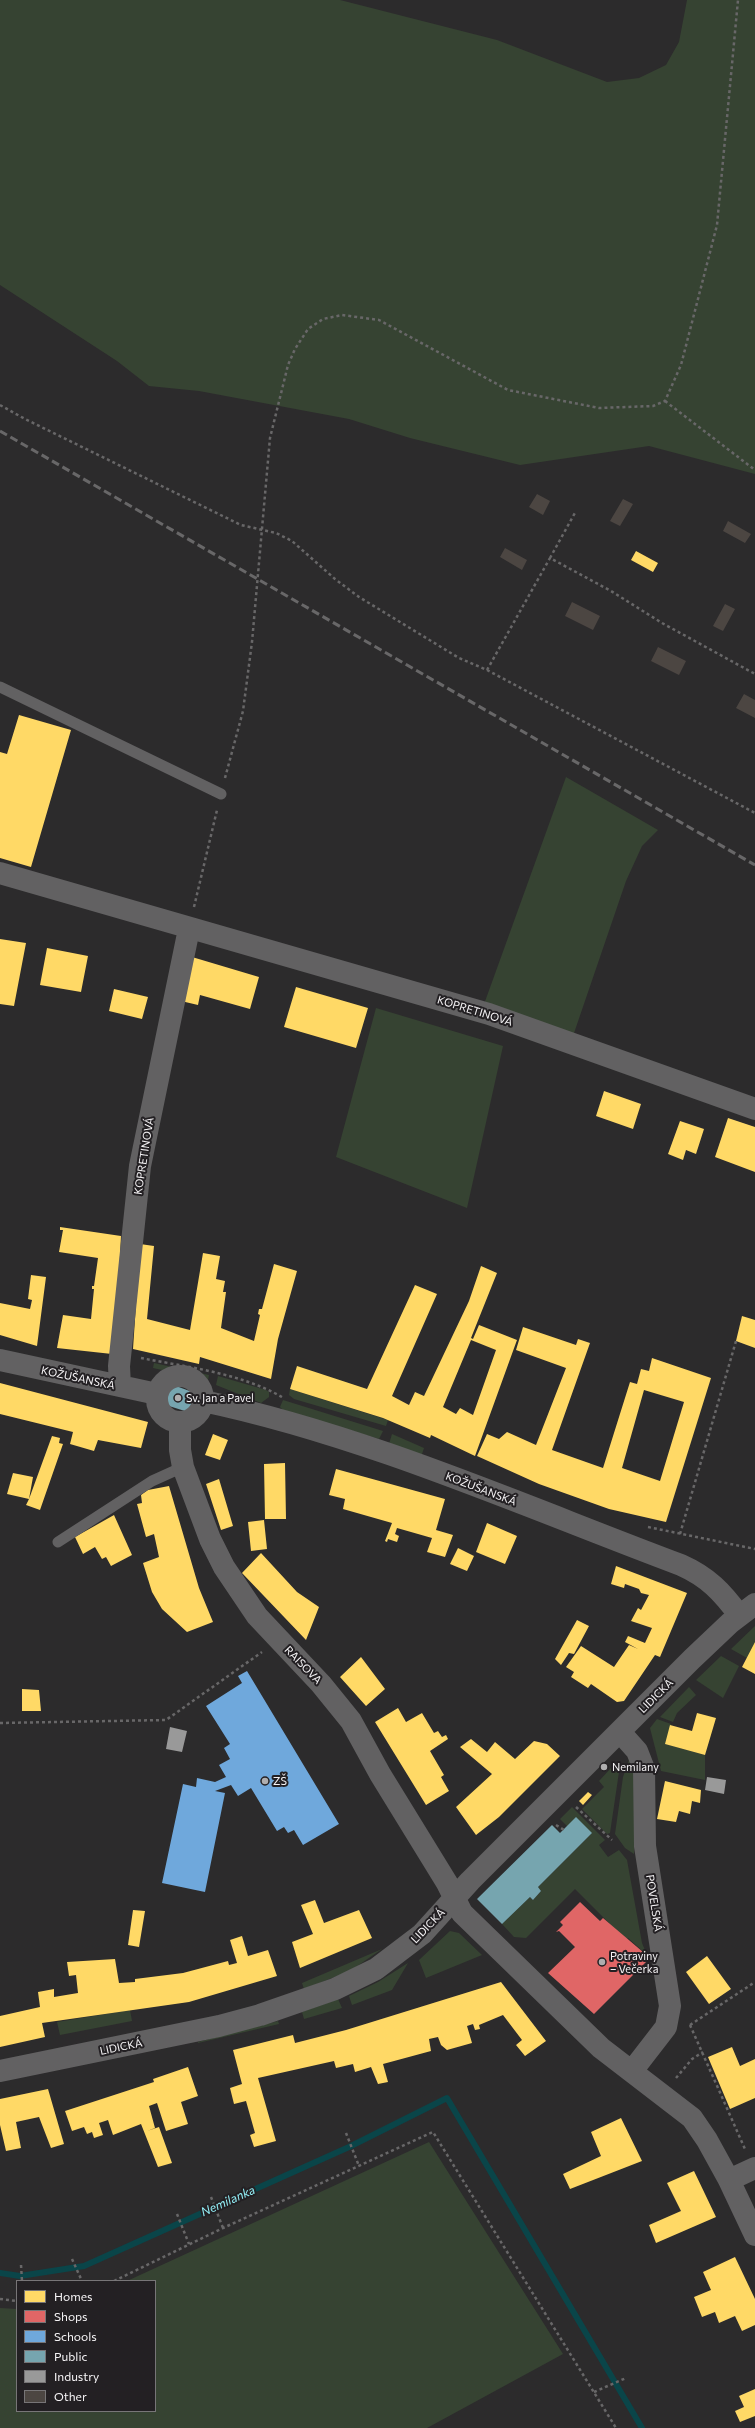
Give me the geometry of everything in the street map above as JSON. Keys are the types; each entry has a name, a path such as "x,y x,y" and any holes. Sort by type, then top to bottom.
{"street":[{"name":"KOPRETINOVÁ","path":"0,873 189,929 488,1014 755,1110"},
{"name":"KOPRETINOVÁ","path":"120,1386 120,1362 140,1166 189,929"},
{"name":"KOŽUŠANSKÁ","path":"0,1360 157,1394"},
{"path":"172,1377 187,1377 199,1386 203,1401 201,1407 193,1418 180,1422 173,1421 162,1414 157,1401 157,1394 164,1381 172,1377"},
{"name":"KOŽUŠANSKÁ","path":"203,1401 248,1410 411,1462 681,1565 698,1572 747,1610"},
{"name":"RAISOVA","path":"180,1422 180,1450 183,1467 210,1539 224,1567 239,1592 278,1640 321,1684 351,1721 380,1774 447,1883 454,1899"},
{"name":"LIDICKÁ","path":"0,2071 219,2026 260,2015 335,1989 370,1973 402,1951 422,1934 454,1899 620,1732 747,1610"},
{"name":"POVELSKÁ","path":"620,1732 637,1751 644,1769 646,1846 670,2006 666,2027 632,2071"},
{"path":"454,1899 469,1921 601,2048 663,2094 692,2118 707,2140 729,2180 755,2235"},
{"path":"729,2180 754,2169"}],"lane":[{"path":"0,687 221,794"},
{"path":"58,1542 152,1481 183,1467"}],"path":[{"path":"189,929 242,711 252,642 270,438 288,365 295,349 308,329 323,319 342,315 378,320 508,390 599,408 653,406 665,401 681,365 717,225 738,0"},
{"path":"665,401 755,470"},
{"path":"0,405 25,419 241,525 284,537 301,547 339,583 376,609 459,658 487,670 755,813"},
{"path":"487,670 576,511"},
{"path":"550,558 611,591 662,623 755,674"},
{"path":"680,1534 736,1341"},
{"path":"0,1723 166,1720 278,1640"},
{"path":"570,1802 612,1840"},
{"path":"754,2169 690,2025 755,1982"},
{"path":"663,2094 686,2065 703,2052"},
{"path":"116,2280 223,2228 432,2132 616,2428"},
{"path":"346,2133 359,2166"},
{"path":"211,2197 223,2228"},
{"path":"177,2214 189,2244"},
{"path":"72,2259 82,2280"},
{"path":"21,2265 22,2280"},
{"path":"0,2300 16,2301"},
{"path":"594,2392 626,2378"}],"green space":[{"path":"0,0 340,0 497,40 607,82 639,78 666,65 679,42 687,0 755,0 755,474 649,446 520,465 410,438 349,419 199,391 149,386 117,361 0,285"},
{"path":"566,777 658,830 642,846 626,881 573,1036 483,1007"},
{"path":"376,1008 503,1046 467,1208 336,1157"},
{"path":"154,1363 209,1375 208,1380 153,1368"},
{"path":"218,1376 266,1390 269,1392 269,1397 261,1403 216,1385"},
{"path":"290,1389 388,1420 386,1426 294,1399 289,1395"},
{"path":"283,1400 383,1431 379,1439 283,1410 280,1407"},
{"path":"392,1434 424,1448 421,1457 389,1444"},
{"path":"755,1626 755,1642 747,1658 731,1649"},
{"path":"721,1656 739,1666 723,1698 696,1680"},
{"path":"689,1687 696,1695 677,1713 673,1722 660,1717"},
{"path":"657,1719 671,1724 666,1744 705,1755 705,1780 661,1771 650,1728"},
{"path":"629,1760 637,1771 634,1854 625,1848 615,1834 623,1777"},
{"path":"615,1767 619,1772 610,1833 607,1834 582,1809 604,1787 599,1781 611,1768"},
{"path":"572,1807 605,1840 599,1845 608,1857 619,1850 627,1860 642,1943 647,1955 628,1938 626,1940 575,1889 526,1938 514,1937 502,1924 530,1897 533,1900 541,1891 538,1887 592,1833 567,1826 560,1819"},
{"path":"450,1931 459,1933 482,1955 426,1978 419,1960"},
{"path":"382,1949 350,1971 304,1989 302,1983"},
{"path":"408,1963 392,1990 352,2005 349,1996 378,1982"},
{"path":"338,1999 342,2008 304,2019 302,2012"},
{"path":"130,2010 132,2021 60,2035 57,2022"},
{"path":"278,2021 279,2024 198,2043 198,2042"},
{"path":"429,2142 563,2354 427,2428 0,2428 0,2308 16,2309 16,2412 156,2412 156,2280 129,2280"}],"building: Homes":[{"path":"636,551 658,563 653,572 631,560"},
{"path":"19,715 71,730 31,867 0,858 0,752 7,754"},
{"path":"0,939 26,943 14,1006 0,1004"},
{"path":"47,948 88,956 81,992 40,985"},
{"path":"192,957 259,977 250,1009 200,995 198,1005 181,1001"},
{"path":"296,987 368,1008 356,1048 284,1027"},
{"path":"114,989 148,997 142,1019 109,1011"},
{"path":"604,1091 641,1104 633,1129 596,1116"},
{"path":"728,1118 755,1127 755,1172 715,1157"},
{"path":"680,1121 704,1129 696,1154 686,1150 683,1160 668,1154"},
{"path":"60,1227 121,1236 117,1315 112,1354 57,1348 63,1315 91,1319 94,1289 92,1289 92,1286 94,1286 98,1258 59,1252 63,1230 60,1230"},
{"path":"140,1244 154,1246 147,1319 190,1330 203,1253 220,1256 216,1279 225,1281 223,1292 226,1292 221,1328 254,1341 260,1315 258,1314 259,1309 262,1309 274,1264 297,1271 278,1339 271,1379 200,1357 199,1364 133,1349"},
{"path":"481,1266 497,1273 471,1338 473,1339 479,1325 517,1340 475,1456 431,1435 430,1438 383,1418 290,1389 297,1366 367,1389 415,1285 437,1294 392,1396 409,1405 415,1392 424,1396 469,1301","holes":["471,1340 496,1350 473,1415 460,1408 456,1414 443,1407"]},
{"path":"31,1275 46,1277 37,1346 0,1335 0,1303 30,1309 32,1300 28,1299"},
{"path":"742,1316 755,1320 755,1348 736,1341"},
{"path":"523,1327 576,1345 578,1339 590,1343 552,1450 603,1468 630,1382 637,1384 641,1369 649,1371 652,1358 711,1378 666,1522 609,1509 539,1484 477,1456 487,1434 499,1439 507,1432 536,1445 566,1368 516,1350","holes":["644,1390 684,1402 660,1481 622,1468"]},
{"path":"0,1383 148,1422 141,1448 98,1440 94,1451 70,1444 73,1432 0,1414"},
{"path":"213,1434 228,1440 220,1460 205,1455"},
{"path":"52,1436 60,1438 59,1443 63,1444 40,1510 26,1505"},
{"path":"285,1463 286,1519 265,1519 264,1464"},
{"path":"336,1469 445,1499 436,1530 453,1535 445,1557 427,1552 432,1538 397,1528 395,1534 399,1536 397,1542 388,1539 387,1542 385,1541 392,1523 343,1509 345,1499 329,1495"},
{"path":"13,1473 33,1477 29,1499 7,1494"},
{"path":"219,1479 233,1526 221,1530 206,1484"},
{"path":"169,1486 199,1588 213,1622 187,1632 162,1609 152,1592 143,1563 159,1557 154,1534 146,1537 137,1504 142,1503 141,1495 148,1490"},
{"path":"114,1515 132,1555 111,1566 106,1557 102,1559 95,1547 83,1554 75,1537"},
{"path":"264,1520 267,1549 251,1551 248,1522"},
{"path":"487,1523 517,1536 505,1564 476,1552"},
{"path":"458,1548 474,1556 467,1571 450,1564"},
{"path":"261,1553 297,1592 319,1607 306,1640 242,1573"},
{"path":"616,1566 687,1593 660,1657 655,1655 624,1701 617,1702 591,1684 588,1688 571,1677 574,1672 566,1667 581,1646 614,1667 629,1645 638,1649 625,1642 628,1636 645,1643 652,1628 631,1621 638,1608 641,1610 649,1595 641,1593 639,1589 625,1584 624,1588 611,1584"},
{"path":"577,1620 589,1626 574,1654 569,1653 561,1665 555,1659"},
{"path":"755,1642 755,1674 742,1667"},
{"path":"361,1657 385,1689 366,1706 340,1677"},
{"path":"22,1689 39,1690 41,1711 22,1711"},
{"path":"398,1708 406,1722 422,1713 434,1733 438,1731 442,1737 446,1735 448,1739 430,1751 444,1775 441,1777 449,1791 426,1805 375,1722"},
{"path":"697,1713 716,1718 705,1755 665,1744 670,1725 692,1731"},
{"path":"471,1739 487,1752 495,1742 515,1759 534,1741 547,1744 560,1756 499,1817 476,1835 456,1807 492,1774 460,1747"},
{"path":"665,1781 701,1790 700,1803 692,1801 690,1814 679,1811 676,1822 657,1819"},
{"path":"588,1792 592,1795 583,1805 579,1801"},
{"path":"315,1900 324,1923 359,1910 372,1938 300,1968 292,1942 313,1934 301,1905"},
{"path":"133,1910 145,1911 139,1947 128,1945"},
{"path":"242,1936 248,1956 268,1950 277,1976 189,2002 42,2023 45,2037 0,2047 0,2016 40,2007 38,1992 54,1989 54,1997 78,1993 76,1975 69,1976 67,1962 115,1959 119,1983 135,1982 135,1979 183,1973 228,1961 229,1965 237,1963 230,1940"},
{"path":"707,1956 731,1989 709,2004 686,1972"},
{"path":"501,1982 546,2041 525,2056 516,2045 522,2040 503,2015 479,2025 480,2029 475,2030 473,2024 467,2026 472,2043 447,2050 441,2045 438,2037 429,2039 431,2051 383,2064 388,2082 378,2084 371,2067 355,2072 353,2064 336,2068 334,2061 258,2078 276,2141 254,2147 250,2135 255,2133 246,2101 234,2104 230,2088 242,2084 233,2050 293,2035 295,2043 346,2030"},
{"path":"732,2047 740,2066 755,2059 755,2098 730,2109 708,2057"},
{"path":"188,2067 198,2096 181,2102 188,2124 166,2131 157,2103 149,2106 155,2128 147,2131 159,2127 172,2163 158,2167 141,2124 113,2135 108,2120 99,2123 103,2135 94,2138 92,2132 87,2134 84,2127 72,2131 65,2111 154,2082 153,2079"},
{"path":"48,2089 64,2144 51,2148 39,2117 16,2122 21,2148 6,2151 0,2125 0,2099"},
{"path":"621,2118 642,2161 570,2189 563,2174 601,2156 591,2132"},
{"path":"694,2171 716,2217 656,2243 649,2225 681,2211 667,2183"},
{"path":"735,2257 755,2299 755,2325 742,2331 735,2316 719,2323 715,2312 702,2317 694,2297 711,2290 703,2272"},
{"path":"755,2389 755,2416 740,2422 735,2411 744,2407 739,2396"}],"building: Shops":[{"name":"Potraviny – Večerka","path":"580,1902 600,1921 603,1918 650,1958 594,2014 548,1973 575,1947 559,1931 556,1932 563,1925 560,1922"}],"building: Schools":[{"name":"ZŠ","path":"247,1671 339,1824 303,1845 294,1830 288,1833 284,1827 277,1831 251,1788 238,1796 231,1785 215,1791 225,1793 205,1892 162,1883 183,1784 196,1787 197,1778 215,1782 226,1777 219,1765 230,1759 224,1748 230,1744 206,1706 242,1683 238,1676"}],"building: Public":[{"name":"Sv. Jan a Pavel","path":"176,1386 195,1393 191,1410 188,1412 169,1406 163,1399 165,1390"},
{"path":"576,1817 592,1833 538,1887 541,1891 533,1900 530,1897 502,1924 477,1899 552,1825 560,1833"}],"building: Industry":[{"path":"170,1727 187,1731 182,1752 166,1749"},
{"path":"707,1777 726,1780 724,1794 705,1790"}],"building: Other":[{"path":"537,494 550,501 543,515 529,507"},
{"path":"623,499 633,504 620,526 610,521"},
{"path":"728,521 751,534 745,543 723,531"},
{"path":"505,548 527,560 522,570 500,557"},
{"path":"572,602 600,616 593,630 565,616"},
{"path":"725,604 735,609 723,631 713,626"},
{"path":"658,647 686,661 679,675 651,661"},
{"path":"744,694 755,700 755,718 736,708"}],"waterway":[{"name":"Nemilanka","path":"0,2273 20,2276 84,2266 349,2147 447,2098 642,2428"}],"railway":[{"path":"0,431 755,865"}],"place":[{"name":"Sv. Jan a Pavel","path":"178,1398"},
{"name":"Nemilany","path":"604,1767"},
{"name":"ZŠ","path":"265,1781"},
{"name":"Potraviny – Večerka","path":"602,1962"}]}
